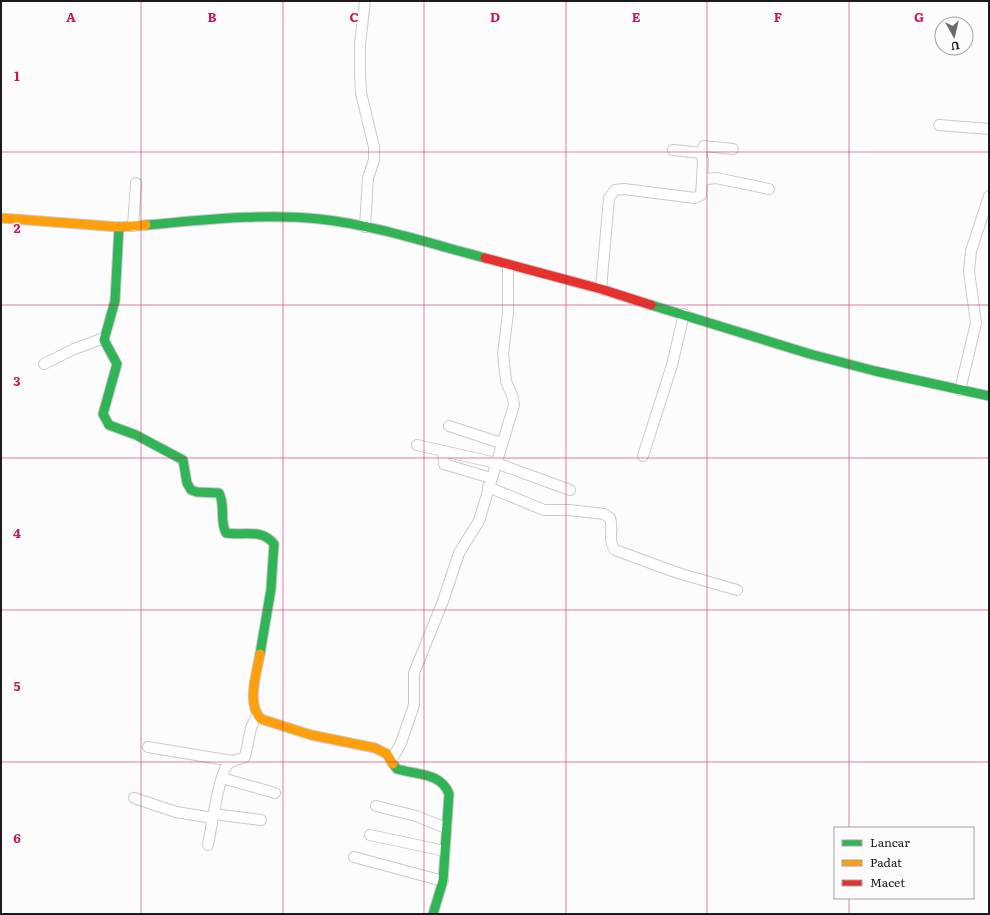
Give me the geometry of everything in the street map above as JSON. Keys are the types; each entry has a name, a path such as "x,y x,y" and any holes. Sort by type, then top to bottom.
{"main road":[{"path":"1,218 55,220 119,227 232,218 286,217 320,219 365,227 508,266 601,289 810,354 875,371 989,396"},
{"path":"119,227 115,302 112,318 104,338 105,344 116,358 117,364 104,406 103,414 106,421 109,425 136,435 183,460 187,471 188,487 191,491 195,492 209,490 220,493 225,505 222,523 226,533 233,535 260,534 271,539 274,544 271,589 253,695 256,715 261,719 311,735 375,748 386,754 397,769 440,779 448,786 449,794 443,881 433,914"}],"street":[{"path":"365,1 360,44 361,87 374,147 374,160 368,178 365,227"},
{"path":"939,126 989,129"},
{"path":"601,289 609,198 612,193 615,190 624,190 695,198 701,195 703,160 701,153 704,146 733,149"},
{"path":"672,150 701,153"},
{"path":"702,181 707,178 716,178 769,189"},
{"path":"133,226 136,183"},
{"path":"960,390 976,323 969,277 971,250 989,196"},
{"path":"392,762 401,743 414,705 414,672 443,601 460,553 478,521 514,401 506,381 503,354 508,314 508,266"},
{"path":"643,456 672,365 684,314"},
{"path":"44,364 74,349 104,338"},
{"path":"449,426 501,443"},
{"path":"417,446 496,463 570,490"},
{"path":"444,451 444,464 490,482 544,510 569,510 604,514 610,518 612,524 609,538 610,544 615,550 678,573 738,590"},
{"path":"208,845 222,778 227,764 232,761 245,758 251,728 256,715"},
{"path":"148,747 232,761"},
{"path":"222,778 275,793"},
{"path":"134,798 176,812 261,820"},
{"path":"376,806 416,816 446,828"},
{"path":"370,835 445,851"},
{"path":"354,858 443,881"}],"traffic: fast":[{"path":"146,225 211,219 255,217 298,217 319,219 382,230 485,258"},
{"path":"119,227 115,301 104,340 117,364 103,414 109,425 136,435 183,460 187,483 191,490 197,492 219,493 222,503 223,523 226,533 258,534 269,539 274,544 271,589 260,654"},
{"path":"651,305 810,354 875,371 989,396"},
{"path":"393,764 397,769 434,778 445,787 449,794 443,881 433,914"}],"traffic: slow":[{"path":"1,218 119,227 146,225"},
{"path":"260,654 253,697 254,705 261,719 311,735 375,748 387,754 393,764"}],"traffic: jam":[{"path":"485,258 601,289 651,305"}]}
